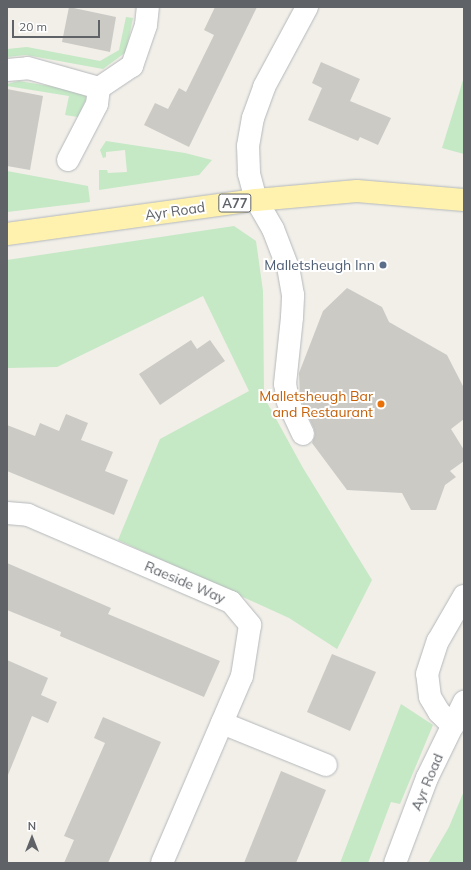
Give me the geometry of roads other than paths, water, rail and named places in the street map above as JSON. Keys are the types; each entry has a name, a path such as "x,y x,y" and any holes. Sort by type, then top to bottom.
{"main road":[{"name":"Ayr Road","path":"7,234 256,200 357,191 464,200"}],"street":[{"path":"68,160 97,104 99,88 132,66 146,25 148,7"},
{"path":"303,434 288,402 285,384 293,295 288,268 273,229 256,200 249,173 248,146 252,118 264,87 307,7"},
{"path":"7,70 28,68 99,88"},
{"name":"Raeside Way","path":"7,513 28,515 232,602 250,625 242,676 162,863"},
{"path":"453,726 439,712 430,697 427,674 438,641 464,596"},
{"name":"Ayr Road","path":"395,863 427,778 464,702"},
{"path":"222,723 326,765"}],"place":[{"name":"Malletsheugh Inn","path":"383,265"},
{"name":"Malletsheugh Bar and Restaurant","path":"381,404"}]}
